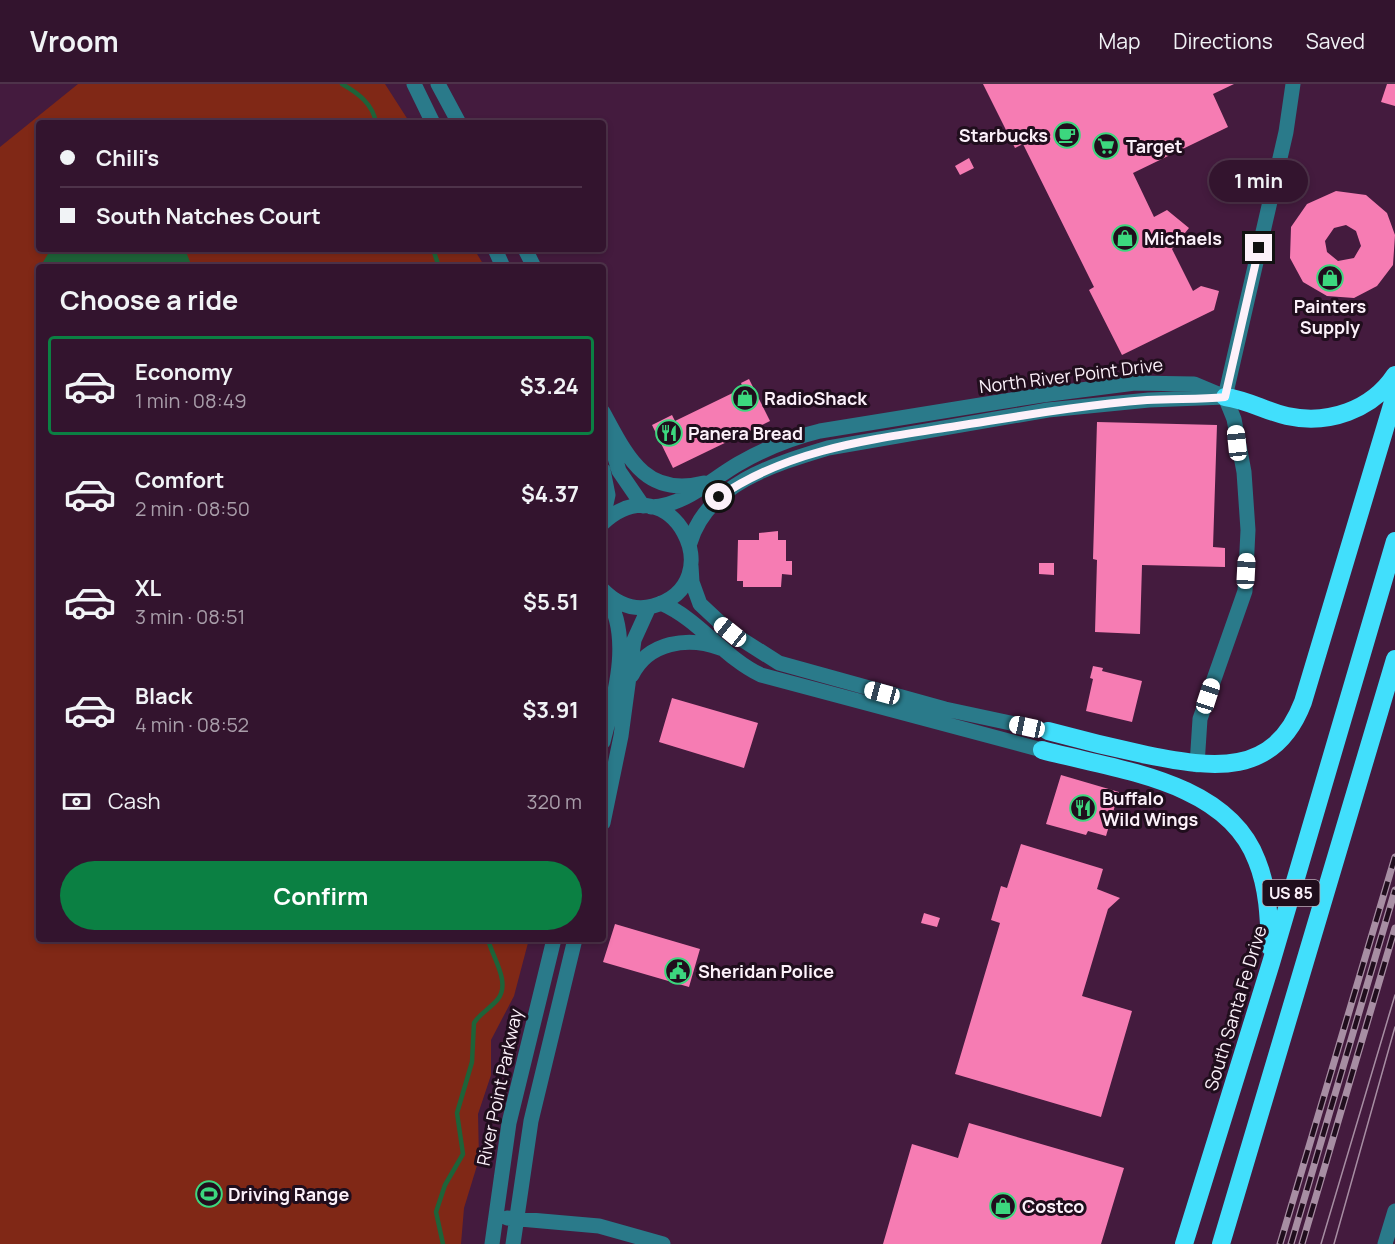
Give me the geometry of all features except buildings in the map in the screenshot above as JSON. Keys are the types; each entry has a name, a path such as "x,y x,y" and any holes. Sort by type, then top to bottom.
{"highway":[{"path":"1225,397 1255,403 1288,416 1304,418 1337,416 1368,402 1395,375"},
{"path":"1048,731 1197,765 1219,766 1251,758 1278,742 1293,724 1303,702 1395,395"},
{"name":"South Santa Fe Drive","path":"1184,1244 1271,963 1395,541"},
{"name":"US 85","path":"1221,1244 1395,659"},
{"path":"1042,750 1172,785 1198,795 1228,817 1248,843 1263,877 1269,917 1271,963"}],"street":[{"path":"414,84 432,120"},
{"path":"438,84 457,120"},
{"path":"1197,765 1200,719 1245,591 1248,530 1244,472 1234,419 1225,397 1287,132 1293,84"},
{"name":"North River Point Drive","path":"606,521 618,511 673,504 754,455 803,435 1031,396 1135,383 1194,384 1225,397"},
{"name":"North River Point Drive","path":"690,543 700,517 726,492 764,471 828,448 1048,410 1149,400 1225,397"},
{"path":"606,419 626,454 650,478 680,486 696,485 716,479"},
{"path":"606,425 619,471 647,506 674,518 683,528 690,543 695,593 708,612 737,638 779,663 945,709 1048,731"},
{"path":"606,485 608,495 606,504"},
{"path":"606,808 621,736 634,640 655,605 681,588 691,566"},
{"path":"606,592 624,605 655,605 693,621 723,649 750,669 774,679 1042,750"},
{"path":"606,595 613,608 619,637 617,668 606,726"},
{"path":"628,683 641,659 666,646 701,642 723,649"},
{"name":"River Point Parkway","path":"492,1244 509,1123 553,942"},
{"path":"513,1244 515,1218 537,1091 573,942"},
{"path":"1385,1244 1395,1210"},
{"path":"495,1217 599,1226 663,1244"}],"shaded area":[{"path":"78,84 385,84 408,120 36,120 36,252 476,252 483,264 36,264 36,942 528,942 514,996 491,1040 491,1075 478,1114 479,1159 464,1208 461,1244 0,1244 0,147"},
{"path":"49,252 186,252 191,264 42,264"}],"waterway":[{"path":"342,84 364,100 372,110 375,120"},
{"path":"434,252 438,264"},
{"path":"443,1244 436,1212 445,1185 463,1154 457,1113 472,1062 474,1023 498,999 501,992 502,977 489,942"}],"tram line":[{"path":"1321,1244 1395,995"},
{"path":"1334,1244 1395,1027"}],"railway":[{"path":"1280,1244 1395,857"},
{"path":"1291,1244 1395,890"},
{"path":"1302,1244 1395,928"}],"place":[{"name":"Starbucks","path":"1067,135"},
{"name":"Target","path":"1106,146"},
{"name":"Michaels","path":"1125,238"},
{"name":"Painters Supply","path":"1330,278"},
{"name":"RadioShack","path":"745,398"},
{"name":"Panera Bread","path":"669,433"},
{"name":"Buffalo Wild Wings","path":"1083,808"},
{"name":"Sheridan Police","path":"678,971"},
{"name":"Driving Range","path":"209,1194"},
{"name":"Costco","path":"1003,1206"}],"route":[{"path":"719,497 764,471 793,459 828,448 868,440 1048,410 1149,400 1225,397 1259,248"}]}
